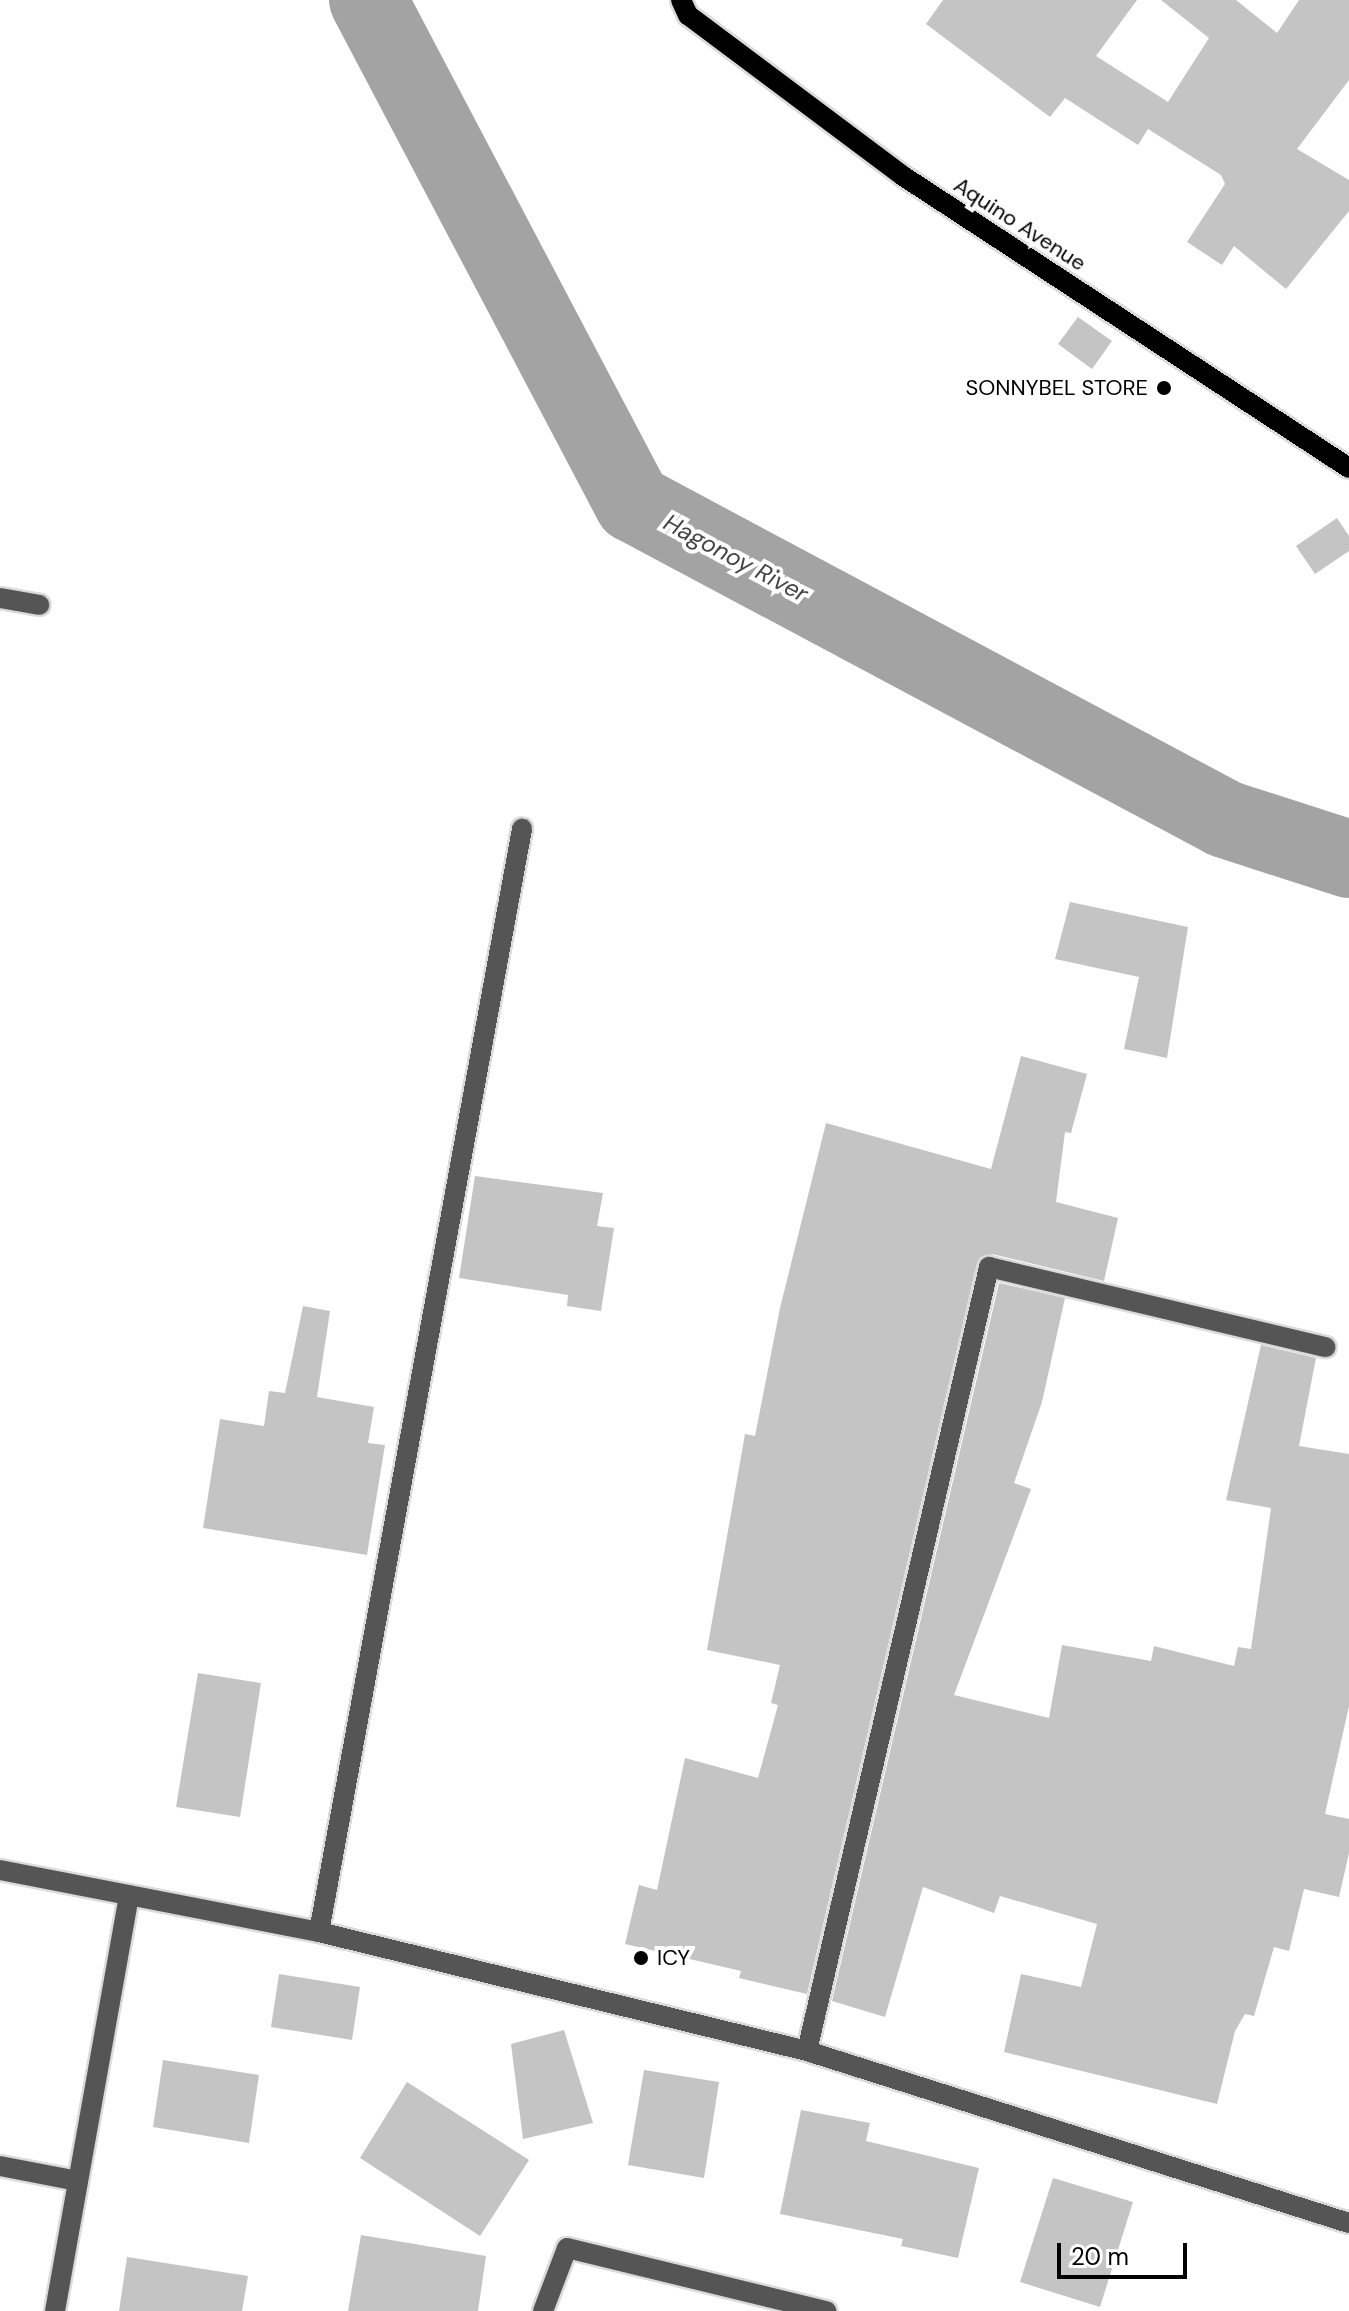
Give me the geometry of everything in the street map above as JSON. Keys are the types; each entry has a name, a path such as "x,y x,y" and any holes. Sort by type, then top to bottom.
{"main road":[{"name":"Aquino Avenue","path":"681,0 688,15 903,176 1349,468"}],"street":[{"path":"0,598 39,605"},
{"path":"319,1932 522,829"},
{"path":"807,2051 989,1267 1326,1347"},
{"path":"0,1870 319,1932 807,2051 1349,2223"},
{"path":"55,2311 129,1896"},
{"path":"0,2166 78,2181"},
{"path":"543,2311 567,2248 826,2311"}],"building":[{"path":"943,0 1137,0 1096,56 1168,102 1209,38 1161,0 1236,0 1277,33 1299,0 1349,0 1349,80 1297,149 1349,180 1349,211 1286,289 1234,246 1222,265 1187,242 1225,184 1221,175 1148,129 1138,145 1065,98 1050,117 926,24"},
{"path":"1078,317 1112,341 1092,369 1058,344"},
{"path":"1337,518 1349,536 1349,551 1315,574 1296,546"},
{"path":"1070,902 1188,927 1167,1058 1124,1049 1139,977 1055,959"},
{"path":"1021,1056 1087,1074 1071,1133 1065,1132 1056,1202 1118,1218 1104,1281 992,1254 977,1263 807,1994 739,1978 741,1971 625,1944 639,1885 657,1890 685,1758 758,1778 778,1705 771,1703 780,1665 707,1650 745,1434 755,1436 780,1308 826,1123 991,1169"},
{"path":"475,1176 603,1193 597,1226 614,1228 601,1311 567,1306 568,1295 459,1278"},
{"path":"999,1283 1065,1298 1042,1402 1014,1483 1031,1489 954,1695 1049,1718 1062,1645 1151,1661 1154,1646 1234,1666 1238,1647 1251,1649 1271,1508 1226,1500 1261,1345 1316,1358 1299,1446 1349,1454 1349,1706 1325,1814 1349,1819 1349,1853 1339,1897 1304,1889 1289,1951 1274,1947 1254,2016 1245,2014 1235,2031 1217,2104 1004,2052 1021,1974 1081,1987 1097,1924 1000,1896 994,1913 923,1887 885,2017 832,2001"},
{"path":"303,1306 330,1311 317,1397 374,1407 368,1443 385,1445 367,1555 203,1528 220,1419 264,1426 269,1391 285,1393"},
{"path":"198,1673 261,1683 240,1817 176,1807"},
{"path":"279,1974 360,1987 352,2040 271,2027"},
{"path":"564,2030 593,2123 523,2139 511,2044"},
{"path":"163,2060 259,2075 249,2143 153,2127"},
{"path":"644,2070 719,2082 704,2178 628,2165"},
{"path":"407,2082 529,2160 480,2236 360,2158"},
{"path":"801,2110 870,2123 866,2141 979,2168 958,2258 901,2246 903,2239 780,2214"},
{"path":"1053,2178 1133,2202 1100,2307 1020,2282"},
{"path":"361,2235 486,2256 478,2311 348,2311"},
{"path":"127,2257 248,2276 242,2311 119,2311"}],"waterway":[{"name":"Hagonoy River","path":"368,0 633,503 1225,819 1349,859"}],"place":[{"name":"SONNYBEL STORE","path":"1164,388"},
{"name":"ICY","path":"641,1958"}]}
